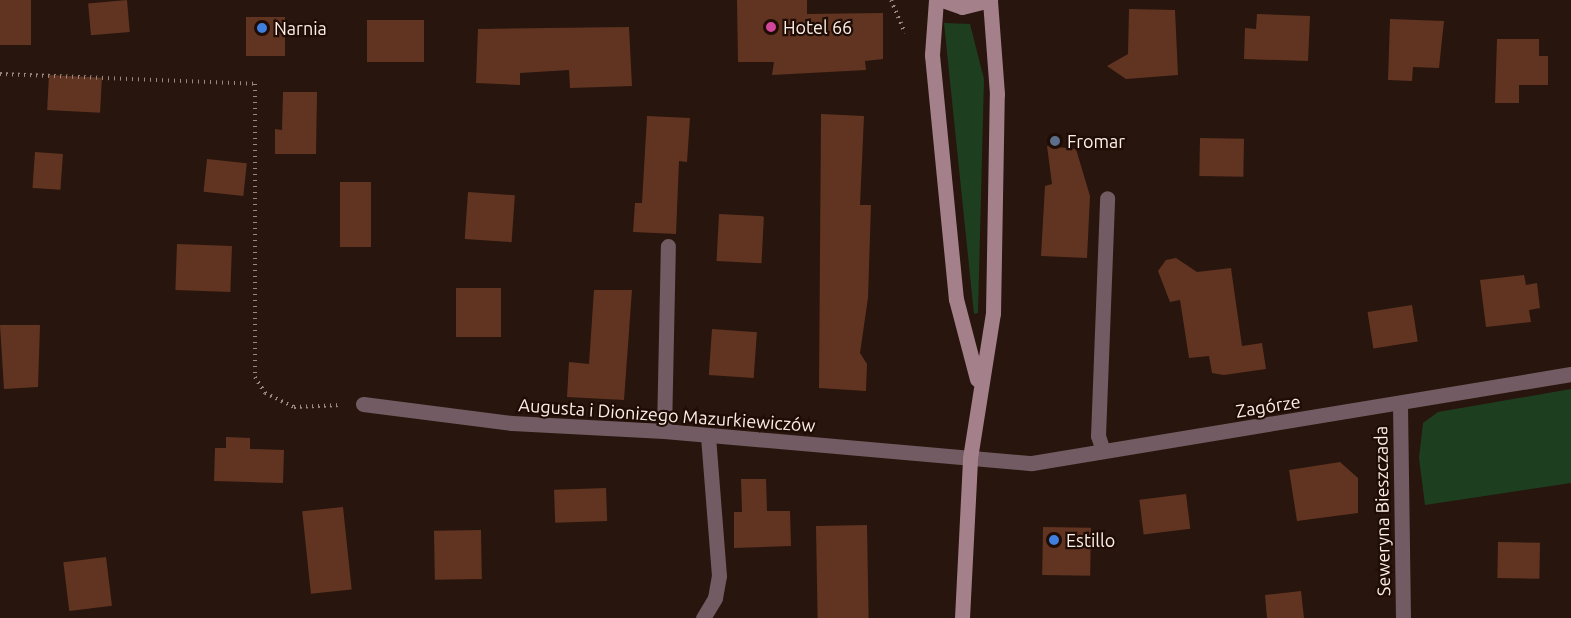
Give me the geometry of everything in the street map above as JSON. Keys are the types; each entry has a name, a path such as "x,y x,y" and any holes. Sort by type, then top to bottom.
{"street":[{"path":"936,0 932,56 956,299 978,382"},
{"path":"942,0 962,7 990,0 997,94 993,313 978,382 970,458 962,618"},
{"path":"1103,451 1098,436 1107,198"},
{"path":"664,431 668,246"},
{"name":"Zagórze","path":"970,458 1032,463 1571,374"},
{"name":"Augusta i Dionizego Mazurkiewiczów","path":"363,404 512,423 664,431 708,437 970,458"},
{"name":"Seweryna Bieszczada","path":"1400,404 1403,618"},
{"path":"703,618 715,598 719,576 708,437"}],"path":[{"path":"891,0 905,33"},
{"path":"0,74 255,84 255,377 266,393 294,407 363,404"}],"green space":[{"path":"944,23 970,24 984,79 978,313 974,314"},
{"path":"1571,389 1571,483 1425,505 1419,458 1423,423 1438,412"}],"building":[{"path":"0,0 31,0 31,45 0,45"},
{"path":"127,0 130,32 91,35 88,3"},
{"path":"737,0 807,0 807,14 883,13 883,59 865,61 866,70 772,75 774,62 738,62"},
{"path":"1129,9 1175,10 1178,75 1126,79 1107,66 1128,54"},
{"path":"1257,14 1310,16 1308,61 1244,59 1245,28 1256,29"},
{"path":"246,17 285,17 285,56 246,56"},
{"path":"1390,19 1444,21 1439,68 1413,67 1412,81 1388,80"},
{"path":"367,20 424,20 424,62 367,62"},
{"path":"629,27 632,86 570,88 569,70 520,73 520,85 476,83 478,29"},
{"path":"1497,39 1539,39 1539,56 1548,56 1548,85 1519,85 1519,103 1495,103"},
{"path":"49,75 102,78 100,113 47,110"},
{"path":"283,92 317,92 316,154 275,154 275,129 282,130"},
{"path":"821,114 864,116 860,205 871,205 868,298 860,353 867,364 866,391 819,388"},
{"path":"647,116 690,118 687,162 679,161 676,234 633,232 635,203 642,203"},
{"path":"1200,138 1244,139 1243,177 1199,176"},
{"path":"1047,146 1076,149 1090,196 1087,258 1041,256 1045,186 1052,184"},
{"path":"35,152 63,154 60,190 32,188"},
{"path":"207,159 247,163 243,196 204,192"},
{"path":"340,182 371,182 371,247 340,247"},
{"path":"468,192 515,195 512,242 465,239"},
{"path":"719,214 764,216 761,263 717,261"},
{"path":"177,244 232,246 230,292 175,290"},
{"path":"1176,258 1197,272 1231,268 1242,346 1262,343 1266,369 1224,375 1212,373 1209,356 1189,358 1180,300 1170,302 1158,271 1166,260"},
{"path":"1524,275 1526,285 1537,283 1540,308 1529,310 1531,322 1486,327 1480,280"},
{"path":"456,288 501,288 501,337 456,337"},
{"path":"594,290 632,290 624,400 567,397 569,362 589,364"},
{"path":"1412,305 1418,342 1373,349 1368,312"},
{"path":"0,325 40,325 38,387 4,389"},
{"path":"712,329 757,332 754,378 709,375"},
{"path":"226,437 250,438 250,449 284,450 283,483 214,481 215,448 226,448"},
{"path":"1340,462 1358,478 1358,513 1297,521 1289,470"},
{"path":"741,479 766,479 767,511 790,511 791,546 734,548 734,512 742,512"},
{"path":"606,488 607,521 555,523 554,490"},
{"path":"1186,494 1190,529 1144,534 1139,500"},
{"path":"343,507 352,590 311,594 302,511"},
{"path":"867,525 869,618 818,618 816,526"},
{"path":"1043,527 1091,528 1090,576 1042,575"},
{"path":"481,530 482,579 435,580 434,531"},
{"path":"1498,542 1540,543 1539,579 1497,578"},
{"path":"106,557 112,606 69,611 63,562"},
{"path":"1301,591 1304,618 1267,618 1265,595"}],"place":[{"name":"Hotel 66","path":"771,27"},
{"name":"Narnia","path":"262,28"},
{"name":"Fromar","path":"1055,141"},
{"name":"Estillo","path":"1054,540"}]}
